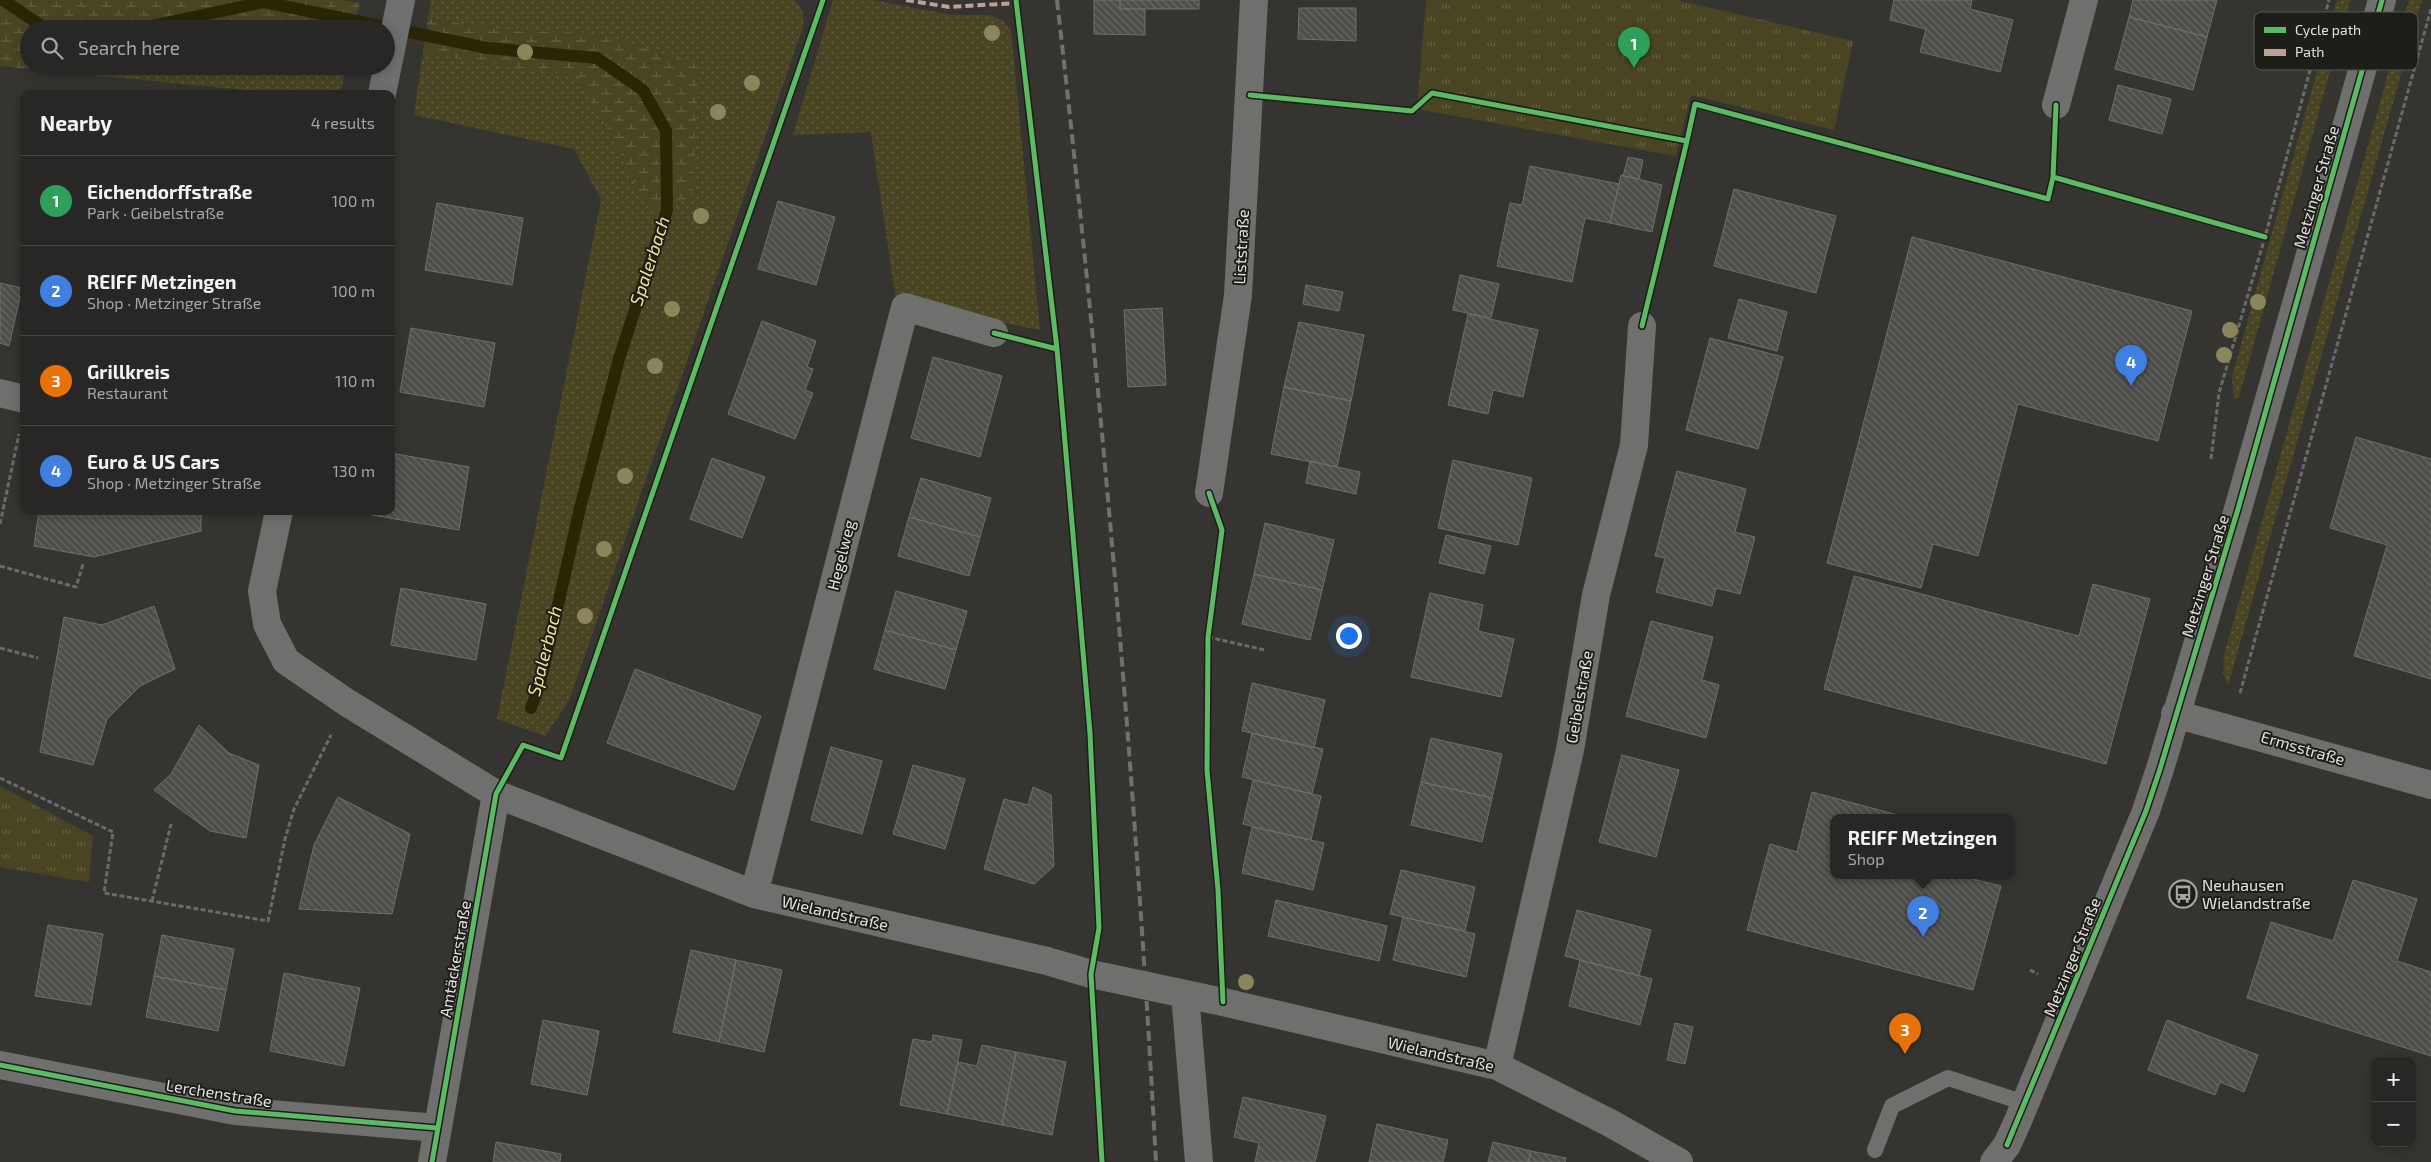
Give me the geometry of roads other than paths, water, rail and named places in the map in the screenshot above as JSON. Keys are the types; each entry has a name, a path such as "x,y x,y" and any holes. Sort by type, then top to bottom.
{"street":[{"name":"Liststraße","path":"1209,493 1238,295 1254,0"},
{"path":"2056,105 2084,0"},
{"path":"395,35 400,6"},
{"name":"Metzinger Straße","path":"2002,1156 2146,811 2160,769 2238,509 2362,70"},
{"path":"383,90 387,75"},
{"name":"Hegelweg","path":"754,894 905,307 994,332"},
{"name":"Geibelstraße","path":"1497,1066 1570,750 1596,596 1634,445 1642,326"},
{"path":"0,393 20,398"},
{"path":"278,515 262,591 267,624 286,661 346,702 496,794"},
{"name":"Ermsstraße","path":"2175,714 2431,785"},
{"name":"Wielandstraße","path":"496,794 754,894 1497,1066 1610,1123 1679,1162"},
{"name":"Amtäckerstraße","path":"432,1162 496,794"},
{"path":"1185,994 1199,1162"},
{"name":"Lerchenstraße","path":"0,1065 235,1111 438,1128"}],"lane":[{"path":"1875,1150 1892,1106 1948,1078 2025,1104"}],"waterway":[{"name":"Spalerbach","path":"3,0 33,20"},
{"name":"Spalerbach","path":"179,20 264,2 351,20"},
{"name":"Spalerbach","path":"395,29 487,48 597,58 643,90 666,131 667,210 619,359 580,508 540,684 531,708"}],"railway":[{"path":"1057,0 1088,290 1115,580 1138,871 1156,1162"}],"place":[{"name":"Eichendorffstraße","path":"1634,68"},
{"name":"Euro & US Cars","path":"2131,386"},
{"name":"Neuhausen Wielandstraße","path":"2183,894"},
{"name":"REIFF Metzingen","path":"1923,937"},
{"name":"Grillkreis","path":"1905,1054"}]}
